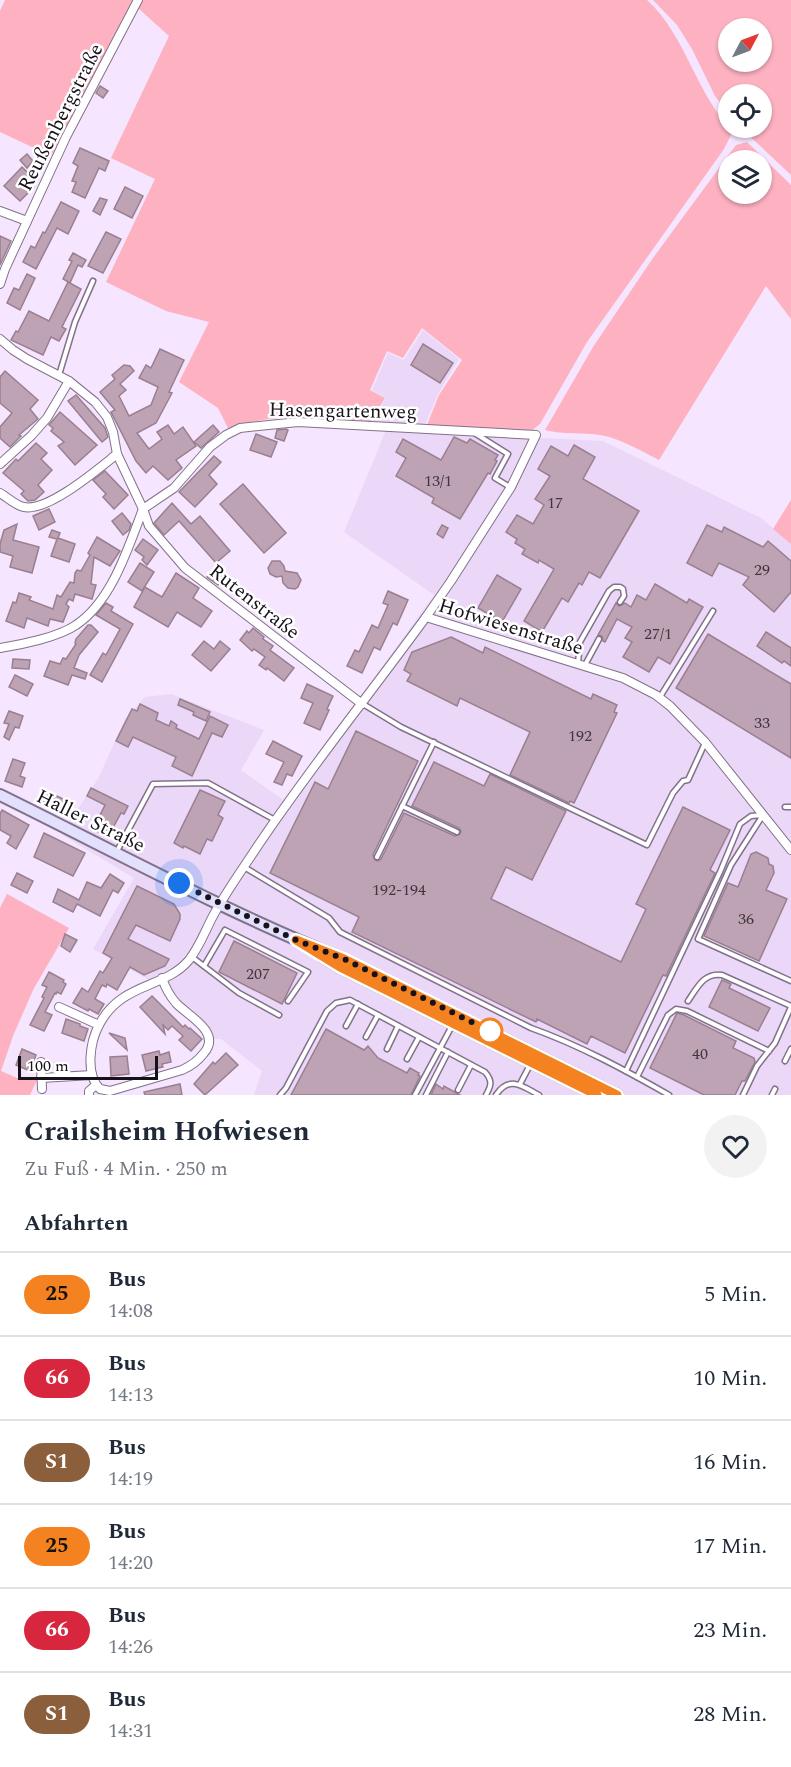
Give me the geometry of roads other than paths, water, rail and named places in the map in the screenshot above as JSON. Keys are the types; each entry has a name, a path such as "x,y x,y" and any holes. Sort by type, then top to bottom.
{"main road":[{"name":"Haller Straße","path":"0,795 296,940 340,967 617,1095"},
{"name":"Haller Straße","path":"533,1058 597,1095"}],"street":[{"name":"Reußenbergstraße","path":"0,284 66,137 138,0"},
{"path":"0,211 27,221"},
{"path":"0,339 27,359 80,387 95,402 107,417 113,432 117,454 143,509 123,560 106,593 91,612 64,632 0,648"},
{"path":"0,464 47,418 69,381"},
{"name":"Hasengartenweg","path":"143,509 174,488 210,447 225,435 240,428 298,422 536,435 511,487"},
{"path":"0,493 23,507 35,507 74,487 117,454"},
{"path":"426,617 511,487"},
{"name":"Rutenstraße","path":"143,509 149,526 185,568 362,704"},
{"name":"Hofwiesenstraße","path":"191,957 220,904 275,820 426,617 581,664 643,687 670,706 705,742 789,844"},
{"path":"162,978 164,986 176,1004 208,1032 207,1050 191,1066 182,1070 104,1091 96,1085 92,1075 92,1047 99,1025 106,1014 121,998 181,967 191,957"},
{"path":"59,1007 99,1025"},
{"path":"41,1062 42,1089"},
{"path":"41,1078 92,1075"},
{"path":"89,1095 89,1091 96,1085"}],"lane":[{"path":"58,375 75,322 93,281"},
{"path":"472,431 508,454 495,478 511,487"},
{"path":"581,664 580,642 609,591 614,587 620,587 624,593 620,602"},
{"path":"659,698 713,611"},
{"path":"581,664 599,639"},
{"path":"362,704 401,727 647,845 674,793 683,781 688,780 705,742"},
{"path":"377,857 434,742"},
{"path":"117,852 153,784 208,783 275,820"},
{"path":"402,806 457,832"},
{"path":"785,807 791,807"},
{"path":"764,815 731,865 698,939 791,981"},
{"path":"626,1071 720,872 740,824 751,816 764,815"},
{"path":"244,867 329,918 340,932 531,1028 550,1034 626,1071 669,1095"},
{"path":"204,966 225,930 308,972 288,1001"},
{"path":"191,957 238,993 279,1015"},
{"path":"688,1001 701,982 710,975 716,974 791,1008 775,1043 758,1066 743,1095"},
{"path":"280,1095 331,1006 343,1000 350,1000 358,1004 485,1072 491,1086 486,1095"},
{"path":"346,1026 358,1004"},
{"path":"637,1077 668,1015 676,1009 687,1011 769,1051"},
{"path":"366,1037 378,1015"},
{"path":"415,1095 455,1019"},
{"path":"387,1049 398,1026"},
{"path":"407,1059 419,1037"},
{"path":"786,1061 791,1049"},
{"path":"426,1095 448,1052"},
{"path":"520,1084 533,1058"},
{"path":"458,1090 471,1065"},
{"path":"496,1095 501,1088 513,1083 520,1084 538,1095"},
{"path":"772,1095 775,1089"}]}
